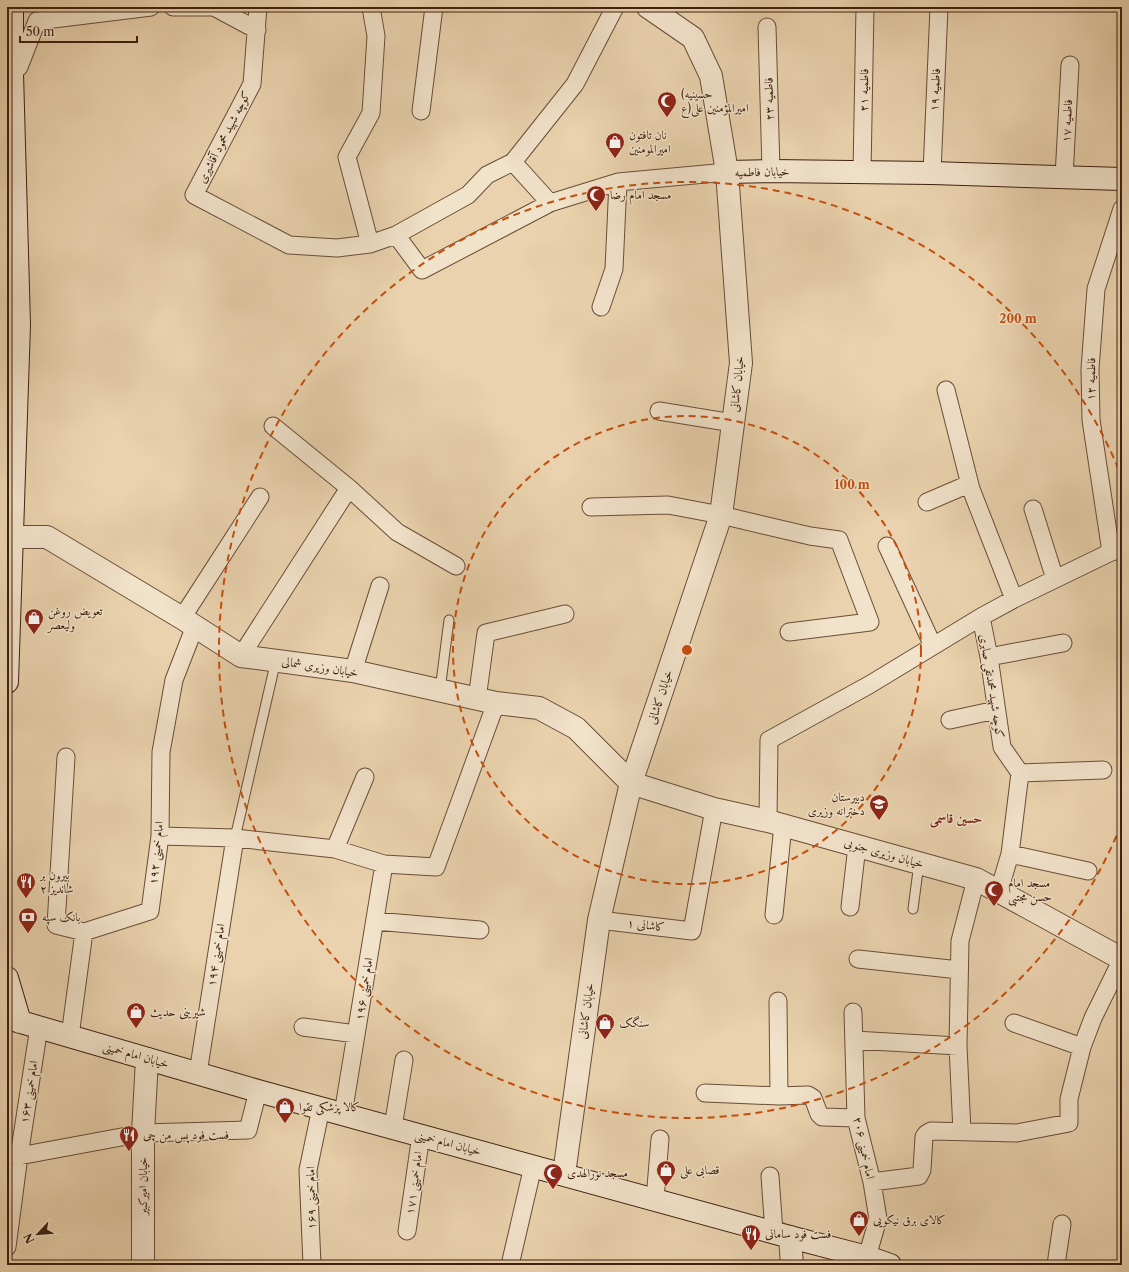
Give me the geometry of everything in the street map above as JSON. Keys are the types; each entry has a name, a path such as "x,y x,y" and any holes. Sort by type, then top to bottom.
{"street":[{"path":"7,682 9,538 20,325 12,73 12,7"},
{"path":"12,73 20,67 36,21 151,7"},
{"path":"173,7 214,7 257,30"},
{"name":"کوچه شهید محمود آقاشیری","path":"258,7 252,84 194,196 289,245 337,248 370,244"},
{"path":"371,7 376,36 370,113 347,157 370,244 396,235 468,194 487,175 513,162 575,84 615,7"},
{"path":"422,111 434,7"},
{"name":"خیابان کاشانی","path":"564,1174 599,920 632,784 721,515 741,363 727,172 711,76 693,38 648,7"},
{"name":"فاطمیه ۲۱","path":"862,172 865,7"},
{"name":"فاطمیه ۱۹","path":"932,173 939,7"},
{"name":"فاطمیه ۲۳","path":"767,27 771,171"},
{"name":"فاطمیه ۱۷","path":"1064,178 1070,65"},
{"path":"513,162 550,202"},
{"name":"خیابان فاطمیه","path":"396,235 422,270 550,202 618,182 727,172 771,171 932,173 1122,180"},
{"path":"601,307 614,269 618,182"},
{"name":"فاطمیه ۱۲","path":"1116,551 1091,420 1090,369 1096,289 1122,209"},
{"path":"946,390 969,484 1014,599"},
{"path":"659,411 733,423"},
{"path":"273,426 349,488 397,532 456,566"},
{"path":"927,502 969,484"},
{"path":"241,656 349,488"},
{"name":"امام خمینی ۱۹۲","path":"84,932 150,911 160,836 163,745 174,680 189,622 260,497"},
{"path":"591,508 668,505 721,515 810,536 839,540 870,622 790,632"},
{"path":"1033,508 1055,580"},
{"name":"خیابان وزیری شمالی","path":"9,538 47,537 189,622 241,656 353,671 486,701 539,708 576,728 632,784"},
{"path":"887,546 933,646"},
{"path":"774,915 775,823 769,740 869,685 981,617 1014,599 1116,551"},
{"path":"353,671 380,586"},
{"path":"160,836 235,838 335,850 384,864 436,867 486,701 486,633 565,614"},
{"name":"کوچه شهید محمدتقی صابری","path":"981,617 989,656 1002,747 1020,773"},
{"path":"989,656 1063,643"},
{"path":"950,720 996,710"},
{"path":"66,757 56,925 84,932 70,1036"},
{"path":"999,891 1010,854 1020,773 1103,770"},
{"path":"335,850 365,777"},
{"name":"خیابان وزیری جنوبی","path":"632,784 714,809 775,823 976,879 1122,959"},
{"name":"کاشانی ۱","path":"599,920 692,931 714,809"},
{"name":"امام خمینی ۱۹۴","path":"198,1073 235,838"},
{"path":"850,907 857,846"},
{"path":"1010,854 1088,871"},
{"name":"امام خمینی ۱۹۶","path":"343,1114 384,864"},
{"path":"962,1132 958,1046 960,941 976,879"},
{"path":"375,921 480,930"},
{"path":"858,959 959,970"},
{"path":"872,1182 919,1176 922,1170 924,1137 931,1131 1017,1133 1069,1123 1069,1099 1082,1047 1093,1018 1122,959"},
{"path":"7,978 22,1022"},
{"path":"778,1000 779,1096"},
{"name":"امام خمینی ۲۰۶","path":"854,1012 856,1118 872,1182 878,1219 865,1261"},
{"name":"خیابان امام خمینی","path":"22,1022 258,1091 782,1235 865,1261 890,1265"},
{"name":"امام خمینی ۱۶۳","path":"7,1247 22,1022"},
{"path":"1014,1023 1082,1047"},
{"path":"303,1027 356,1034"},
{"path":"854,1040 958,1046"},
{"name":"خیابان امیرکبیر","path":"143,1265 143,1133 147,1058"},
{"path":"393,1127 404,1060"},
{"path":"13,1155 143,1133 248,1130 258,1091"},
{"path":"705,1093 779,1096 808,1095 813,1098 819,1114 822,1117 856,1118"},
{"name":"امام خمینی ۱۶۹","path":"312,1265 308,1170 321,1108"},
{"name":"امام خمینی ۱۷۱","path":"407,1231 421,1135"},
{"path":"655,1199 660,1139"},
{"path":"510,1265 533,1166"},
{"path":"770,1176 782,1235 792,1265"},
{"path":"1056,1265 1062,1224"}],"lane":[{"path":"440,690 449,620"},
{"path":"235,838 276,660"},
{"path":"913,909 919,863"}],"place":[{"name":"(حسینیه امیرالمؤمنین علی(ع","path":"667,118"},
{"name":"نان تافتون امیرالمومنین","path":"615,159"},
{"name":"مسجد امام رضا","path":"596,212"},
{"name":"تعویض روغن ولیعصر","path":"34,635"},
{"name":"دبیرستان دخترانه وزیری","path":"879,821"},
{"name":"بیرون بر شاندیز ۲","path":"26,899"},
{"name":"مسجد امام حسن مجتبی","path":"994,907"},
{"name":"بانک سپه","path":"28,934"},
{"name":"شیرینی حدیث","path":"136,1029"},
{"name":"سنگک","path":"605,1040"},
{"name":"کالا پزشکی تقوا","path":"285,1124"},
{"name":"فست فود پس من چی","path":"129,1152"},
{"name":"قصابی علی","path":"666,1187"},
{"name":"مسجد نورالهدی","path":"553,1190"},
{"name":"کالای برق نیکویی","path":"859,1237"},
{"name":"فست فود سامانی","path":"751,1251"}],"district":[{"name":"حسین قاسمی","path":"956,818"}]}
